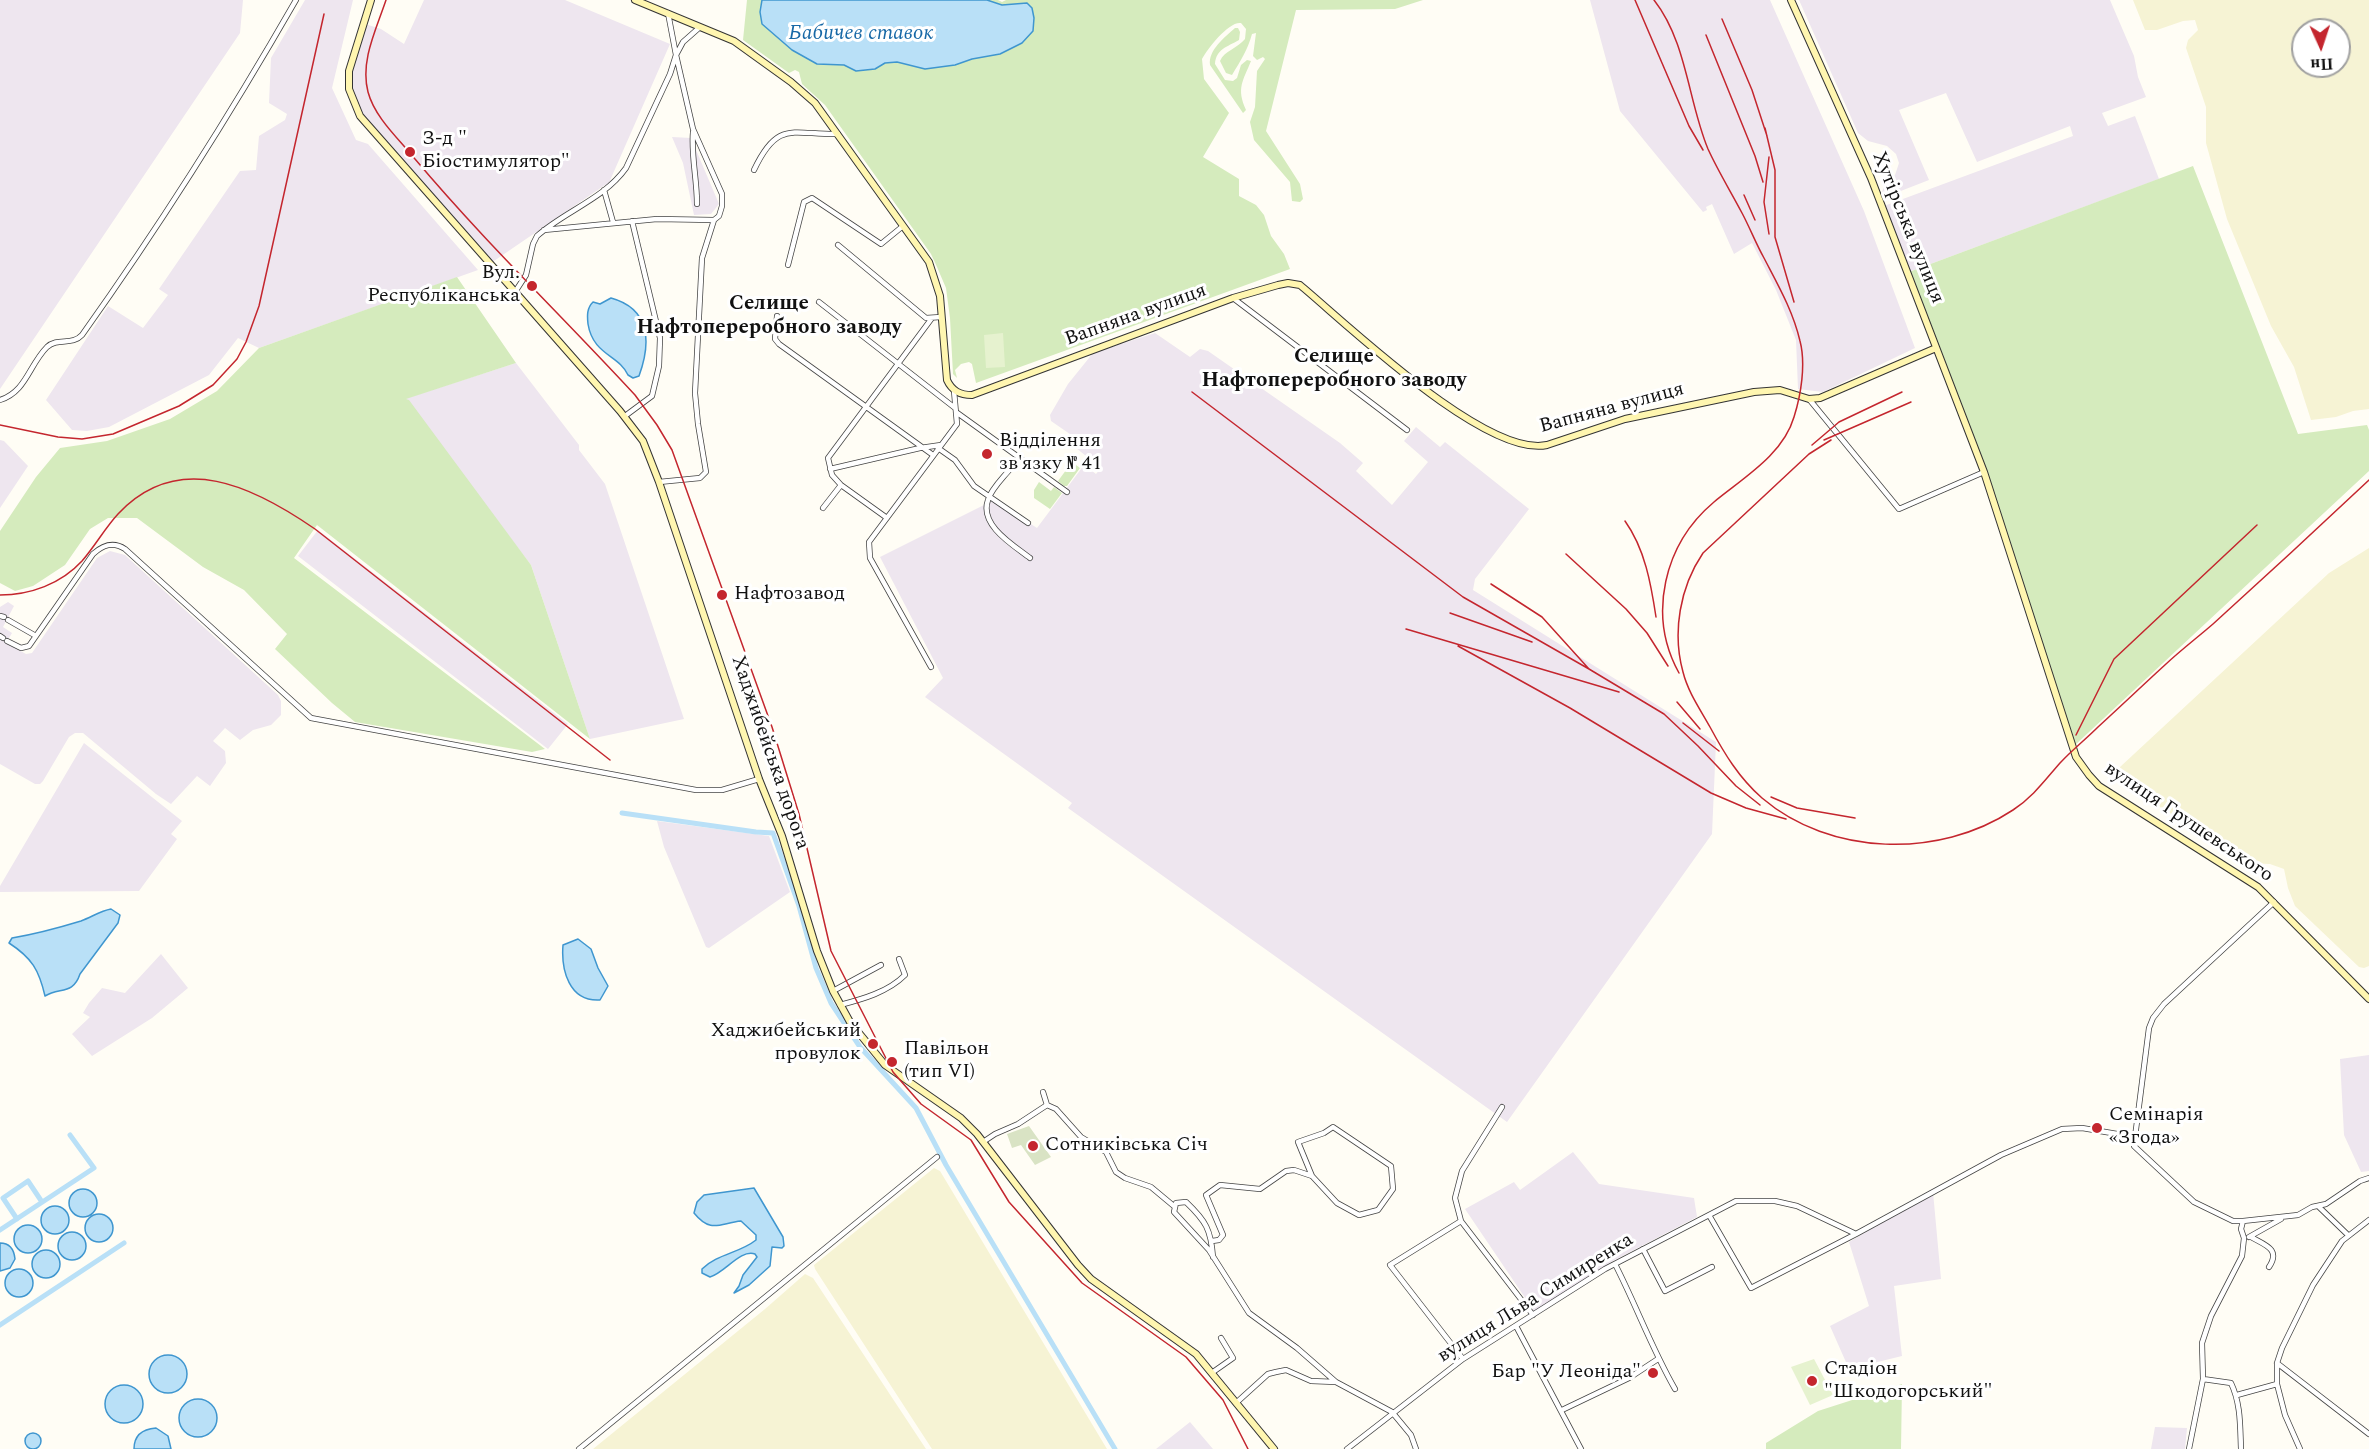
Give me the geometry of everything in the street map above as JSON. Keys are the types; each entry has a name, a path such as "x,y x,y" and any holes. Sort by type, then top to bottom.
{"street":[{"path":"0,400 12,396 19,389 50,345 75,341 82,335 137,258 220,129 296,0"},
{"name":"Хаджибейська дорога","path":"371,0 349,71 349,88 360,116 624,416 643,441 659,482 759,779 782,836 817,951 833,991 850,1022 885,1065 961,1118 983,1142 1091,1279 1185,1344 1213,1372 1274,1449"},
{"path":"635,0 734,41 791,82 815,103 929,262 940,296 944,370 946,380 954,391 957,424 869,542 870,558 931,666"},
{"name":"Хутірська вулиця","path":"1791,0 1871,178 1984,472"},
{"path":"659,482 700,478 706,472 695,393 702,258 714,220 719,216 722,206 722,194 693,129 668,13"},
{"path":"515,292 526,275 535,240 544,230 604,190 626,168 662,93 676,55 683,42 700,27"},
{"path":"693,129 692,152 697,204"},
{"path":"754,170 762,155 777,138 792,131 838,134"},
{"path":"604,190 613,222"},
{"path":"788,265 804,202 812,198 881,244 903,226"},
{"path":"544,230 613,222 683,218 714,220"},
{"path":"624,416 652,396 659,366 660,338 632,221"},
{"path":"838,245 926,318 942,317"},
{"name":"Вапняна вулиця","path":"954,391 972,395 1233,298 1288,283 1300,285 1434,398 1452,410 1527,446 1547,445 1625,419 1754,392 1780,390 1809,399"},
{"path":"1233,298 1407,430"},
{"path":"819,302 956,410 1068,492"},
{"path":"777,316 775,339 778,344 920,448 933,455"},
{"path":"887,518 832,475 828,459 932,318"},
{"path":"1936,348 1831,395 1809,399 1899,509 1984,472"},
{"path":"830,469 920,448 940,446 955,460 974,486 1028,523"},
{"path":"1010,469 988,497 986,503 991,525 1030,558"},
{"name":"вулиця Грушевського","path":"1984,472 2073,750 2089,775 2115,797 2258,887 2369,999"},
{"path":"823,508 842,485"},
{"path":"3,638 24,648 29,646 93,554 106,545 113,544 124,549 311,718 696,790 728,789 759,779"},
{"path":"4,618 36,636"},
{"path":"2274,902 2164,1004 2153,1018 2147,1039 2134,1146 2194,1203 2234,1221 2298,1215 2312,1207 2319,1207 2360,1181 2369,1178"},
{"path":"840,1005 863,999 899,982 905,975 899,959"},
{"path":"833,991 881,965"},
{"path":"1043,1092 1047,1105 1056,1109 1081,1137 1106,1152 1116,1172 1125,1178 1151,1187 1175,1207"},
{"path":"983,1142 1018,1124 1047,1105"},
{"path":"1502,1107 1462,1171 1455,1198 1461,1221 1533,1315"},
{"path":"1212,1241 1219,1240 1223,1234 1206,1195 1220,1185 1260,1189 1286,1171 1294,1170 1312,1176 1337,1203 1359,1215 1378,1210 1393,1190 1391,1166 1333,1127 1324,1133 1298,1142 1312,1176"},
{"path":"1709,1215 1751,1288 1991,1161 2062,1130 2074,1127 2135,1137"},
{"path":"579,1449 938,1157"},
{"name":"вулиця Льва Симиренка","path":"1347,1449 1463,1359 1615,1264 1736,1201 1775,1201 1797,1206 1856,1234"},
{"path":"1213,1257 1212,1236 1199,1215 1186,1202 1176,1203 1174,1212 1213,1257 1249,1313 1297,1348 1336,1382 1392,1412 1411,1435 1416,1449"},
{"path":"2319,1207 2348,1236"},
{"path":"2244,1238 2251,1237 2283,1218"},
{"path":"2300,1449 2285,1415 2277,1384 2277,1363 2293,1323 2313,1285 2342,1241 2369,1220"},
{"path":"1461,1221 1390,1265 1463,1359"},
{"path":"2189,1449 2203,1379 2201,1352 2206,1328 2229,1279 2239,1264 2244,1238 2241,1229 2234,1221"},
{"path":"2241,1229 2243,1221"},
{"path":"2251,1237 2274,1253 2270,1267"},
{"path":"1643,1249 1665,1291 1712,1267"},
{"path":"1615,1264 1639,1312 1658,1359 1675,1389"},
{"path":"1516,1326 1581,1449"},
{"path":"1213,1372 1233,1358 1221,1338"},
{"path":"1562,1410 1629,1378 1658,1359"},
{"path":"2277,1363 2369,1434"},
{"path":"1236,1403 1268,1374 1276,1372 1286,1371 1311,1381 1336,1382"},
{"path":"2203,1379 2231,1383 2237,1395 2241,1449"},
{"path":"2237,1395 2277,1384"}],"shaded area":[{"path":"0,0 243,0 240,33 0,389"},
{"path":"305,0 353,0 332,88 356,140 368,144 478,270 259,348 238,338 209,375 109,427 87,431 72,430 46,400 108,306 143,328 168,295 159,289 240,171 256,170 259,136 285,120 287,114 269,103 271,58"},
{"path":"424,0 565,0 670,44 608,185 491,263 362,115 352,86 353,71 365,24 381,29 404,44"},
{"path":"1590,0 1770,0 1864,211 1915,348 1823,392 1798,389 1796,340 1776,290 1752,243 1734,254 1712,204 1703,212 1620,111"},
{"path":"1799,0 2110,0 2134,56 2138,77 2146,97 2102,113 2108,126 2135,116 2159,179 1909,272 1884,206 2073,136 2070,126 1977,162 1946,93 1899,110 1929,180 1893,194 1882,192 1886,181 1895,175 1899,163 1896,154 1887,146 1868,141 1858,133"},
{"path":"2133,0 2369,0 2369,409 2311,420 2294,367 2271,326 2227,219 2206,143 2206,107 2186,48 2188,40 2198,30 2195,20 2183,21 2157,30 2145,30"},
{"path":"672,137 691,138 719,204 711,214 694,215 683,163"},
{"path":"1155,333 1190,357 1200,349 1208,351 1340,443 1363,463 1356,471 1392,505 1428,462 1404,441 1416,427 1440,447 1445,442 1529,509 1475,579 1473,590 1716,742 1712,834 1507,1122 1068,808 1072,803 925,697 943,678 880,557 994,500 1037,528 1084,465 1096,474 1101,468 1076,448 1080,441 1051,421 1050,415 1068,384 1093,353"},
{"path":"516,363 579,445 579,450 605,484 684,719 590,739 531,565 404,399"},
{"path":"0,440 4,441 28,466 0,508"},
{"path":"318,530 568,724 548,749 298,556"},
{"path":"2369,548 2369,966 2364,968 2359,967 2295,906 2284,869 2270,864 2247,863 2239,855 2127,787 2119,774 2120,767 2329,573"},
{"path":"110,551 125,555 278,695 281,701 281,715 271,725 253,730 240,740 225,728 213,741 225,751 226,763 210,786 197,776 171,804 83,733 75,733 69,737 40,784 35,784 0,764 0,607 8,602 14,606 3,627 12,633 6,643 26,654 32,653 97,558"},
{"path":"84,743 182,821 171,834 177,839 139,891 0,892 0,886"},
{"path":"657,821 769,836 790,892 709,948 706,947 664,847"},
{"path":"161,954 188,988 152,1018 92,1056 72,1034 90,1017 83,1013 89,1003 102,988 125,993"},
{"path":"2369,1055 2369,1171 2361,1172 2344,1135 2340,1059"},
{"path":"1573,1152 1599,1184 1694,1198 1697,1217 1613,1261 1534,1311 1465,1209 1514,1182 1520,1190"},
{"path":"934,1168 940,1171 1107,1449 932,1449 815,1269 814,1265"},
{"path":"1933,1192 1941,1279 1894,1286 1902,1356 1849,1369 1830,1326 1869,1306 1849,1242"},
{"path":"805,1274 813,1278 926,1449 593,1449 765,1309"},
{"path":"1190,1422 1213,1449 1156,1449"},
{"path":"2155,1427 2187,1428 2185,1449 2151,1449"}],"green space":[{"path":"747,0 998,0 1002,2 1006,0 1423,0 1395,9 1296,10 1266,131 1300,184 1303,199 1300,202 1292,201 1290,182 1254,140 1250,122 1255,107 1257,71 1265,59 1263,57 1257,60 1253,56 1256,33 1252,34 1232,75 1226,73 1220,61 1245,39 1246,29 1241,23 1225,31 1202,59 1204,79 1229,113 1203,157 1239,179 1239,196 1256,205 1264,215 1271,236 1284,254 1290,269 976,383 972,364 969,362 961,364 955,370 957,378 953,374 946,288 931,254 825,105 802,84 799,72 795,70 789,73 743,40"},
{"path":"1235,28 1238,28 1240,32 1239,40 1217,55 1215,64 1225,80 1233,81 1237,78 1241,65 1247,60 1251,61 1241,90 1246,110 1243,113 1210,65 1214,49"},
{"path":"2193,166 2298,434 2367,425 2369,471 2074,746 1995,505 1909,272"},
{"path":"457,277 516,363 406,399 531,565 590,739 317,525 294,558 545,749 532,752 355,722 275,649 287,634 244,590 203,567 137,518 108,518 90,529 65,565 33,586 15,591 0,583 0,531 36,477 60,448 107,441 170,419 217,391 259,348"},
{"path":"1003,333 1005,367 986,368 984,335"},
{"path":"1072,462 1080,468 1067,486 1064,486 1058,481"},
{"path":"1039,482 1051,491 1054,487 1062,493 1050,509 1034,498 1034,490"},
{"name":"Сотниківська Січ","path":"1029,1126 1051,1157 1035,1165 1021,1145 1012,1148 1007,1134"},
{"name":"Стадіон \"Шкодогорський\"","path":"1814,1359 1833,1395 1810,1405 1791,1367"},
{"path":"1902,1384 1901,1449 1766,1449 1766,1443 1818,1411"}],"water":[{"name":"Бабичев ставок","path":"762,0 987,0 1002,5 1027,3 1032,8 1033,31 1022,43 1000,54 955,65 925,69 897,62 885,63 875,69 856,71 844,65 817,64 792,50 762,24 760,12"},
{"path":"611,298 634,310 641,319 644,329 646,340 643,364 639,376 633,378 595,342 588,324 588,312 593,302 600,304"},
{"path":"111,909 120,915 118,923 74,985 45,996 33,965 9,943 12,938 72,924"},
{"path":"578,939 591,949 608,986 600,1000 581,996 569,983 564,964 563,945"},
{"path":"754,1188 783,1237 784,1246 782,1248 772,1247 770,1266 749,1285 734,1293 743,1275 757,1257 755,1254 749,1253 738,1258 710,1277 702,1273 702,1269 715,1260 750,1244 756,1240 756,1235 741,1221 716,1226 706,1223 694,1213 697,1202 704,1195"},
{"path":"83,1189 93,1193 97,1203 93,1213 83,1217 73,1213 69,1203 73,1193"},
{"path":"55,1206 65,1210 69,1220 65,1230 55,1234 45,1230 41,1220 45,1210"},
{"path":"99,1214 109,1218 113,1228 109,1238 99,1242 89,1238 85,1228 89,1218"},
{"path":"28,1225 38,1229 42,1239 38,1249 28,1253 18,1249 14,1239 18,1229"},
{"path":"72,1232 82,1236 86,1246 82,1256 72,1260 62,1256 58,1246 62,1236"},
{"path":"0,1243 11,1247 15,1259 10,1268 0,1271"},
{"path":"46,1250 56,1254 60,1264 56,1274 46,1278 36,1274 32,1264 36,1254"},
{"path":"19,1269 29,1273 33,1283 29,1293 19,1297 9,1293 5,1283 9,1273"},
{"path":"168,1355 181,1361 187,1374 181,1387 168,1393 155,1387 149,1374 155,1361"},
{"path":"124,1385 137,1391 143,1404 137,1417 124,1423 111,1417 105,1404 111,1391"},
{"path":"198,1399 211,1405 217,1418 211,1431 198,1437 185,1431 179,1418 185,1405"},
{"path":"156,1428 168,1436 171,1449 134,1449 140,1434"},
{"path":"30,1433 36,1433 41,1441 39,1447 30,1449 25,1444 25,1438"}],"waterway":[{"path":"622,813 773,833 799,906 816,968 831,1003 860,1047 916,1108 946,1165 1115,1449"},
{"path":"0,1230 94,1168 70,1135"},
{"path":"17,1219 3,1198 28,1181 42,1202"},
{"path":"0,1325 124,1243"}],"tram line":[{"path":"386,0 370,46 366,69 368,92 376,111 468,219 635,395 672,450 772,727 799,814 831,951 893,1072 921,1104 971,1140 1009,1202 1082,1283 1186,1357 1223,1400 1248,1449"}],"railway":[{"path":"1635,0 1689,126 1703,150"},
{"path":"1654,0 1674,34 1708,149 1780,288 1797,330 1803,359 1801,389 1789,431 1761,465 1714,502 1697,519 1683,538 1673,559 1666,582 1663,604 1664,628 1669,651 1679,673"},
{"path":"0,425 58,437 82,439 113,434 179,406 213,385 237,359 259,306 324,14"},
{"path":"1722,19 1752,90 1767,136"},
{"path":"1706,35 1755,156 1763,182"},
{"path":"1765,128 1775,170 1775,237 1794,302"},
{"path":"1769,157 1764,202 1769,234"},
{"path":"1744,195 1755,220"},
{"path":"1192,392 1463,597 1589,669"},
{"path":"1812,445 1839,422 1902,392"},
{"path":"1824,440 1911,402"},
{"path":"1831,440 1809,454 1703,553 1689,580 1680,610 1678,626 1680,657 1691,693 1721,746 1739,774 1762,798 1789,817 1820,831 1852,840 1885,844 1919,843 1952,837 1984,826 2020,805 2074,749 2369,480"},
{"path":"0,595 34,590 65,576 82,561 118,514 141,494 166,483 191,479 216,481 267,500 315,529 610,760"},
{"path":"1625,521 1642,555 1656,617"},
{"path":"2076,735 2114,659 2257,525"},
{"path":"1566,554 1626,609 1647,633 1668,666"},
{"path":"1491,584 1542,617 1589,669 1664,714 1736,786 1760,805"},
{"path":"1450,613 1532,642"},
{"path":"1406,629 1619,692"},
{"path":"1458,646 1570,708 1711,793 1746,808 1786,819"},
{"path":"1677,702 1700,729"},
{"path":"1683,723 1719,751"},
{"path":"1771,797 1797,808 1855,818"}],"place":[{"name":"З-д \" Біостимулятор\"","path":"410,152"},
{"name":"Вул. Республіканська","path":"532,286"},
{"name":"Відділення зв'язку № 41","path":"987,454"},
{"name":"Нафтозавод","path":"722,595"},
{"name":"Хаджибейський провулок","path":"873,1044"},
{"name":"Павільон (тип VI)","path":"892,1062"},
{"name":"Семінарія «Згода»","path":"2097,1128"},
{"name":"Сотниківська Січ","path":"1033,1146"},
{"name":"Бар \"У Леоніда\"","path":"1653,1373"},
{"name":"Стадіон \"Шкодогорський\"","path":"1812,1381"}],"district":[{"name":"Селище Нафтопереробного заводу","path":"769,317"},
{"name":"Селище Нафтопереробного заводу","path":"1334,370"}]}
